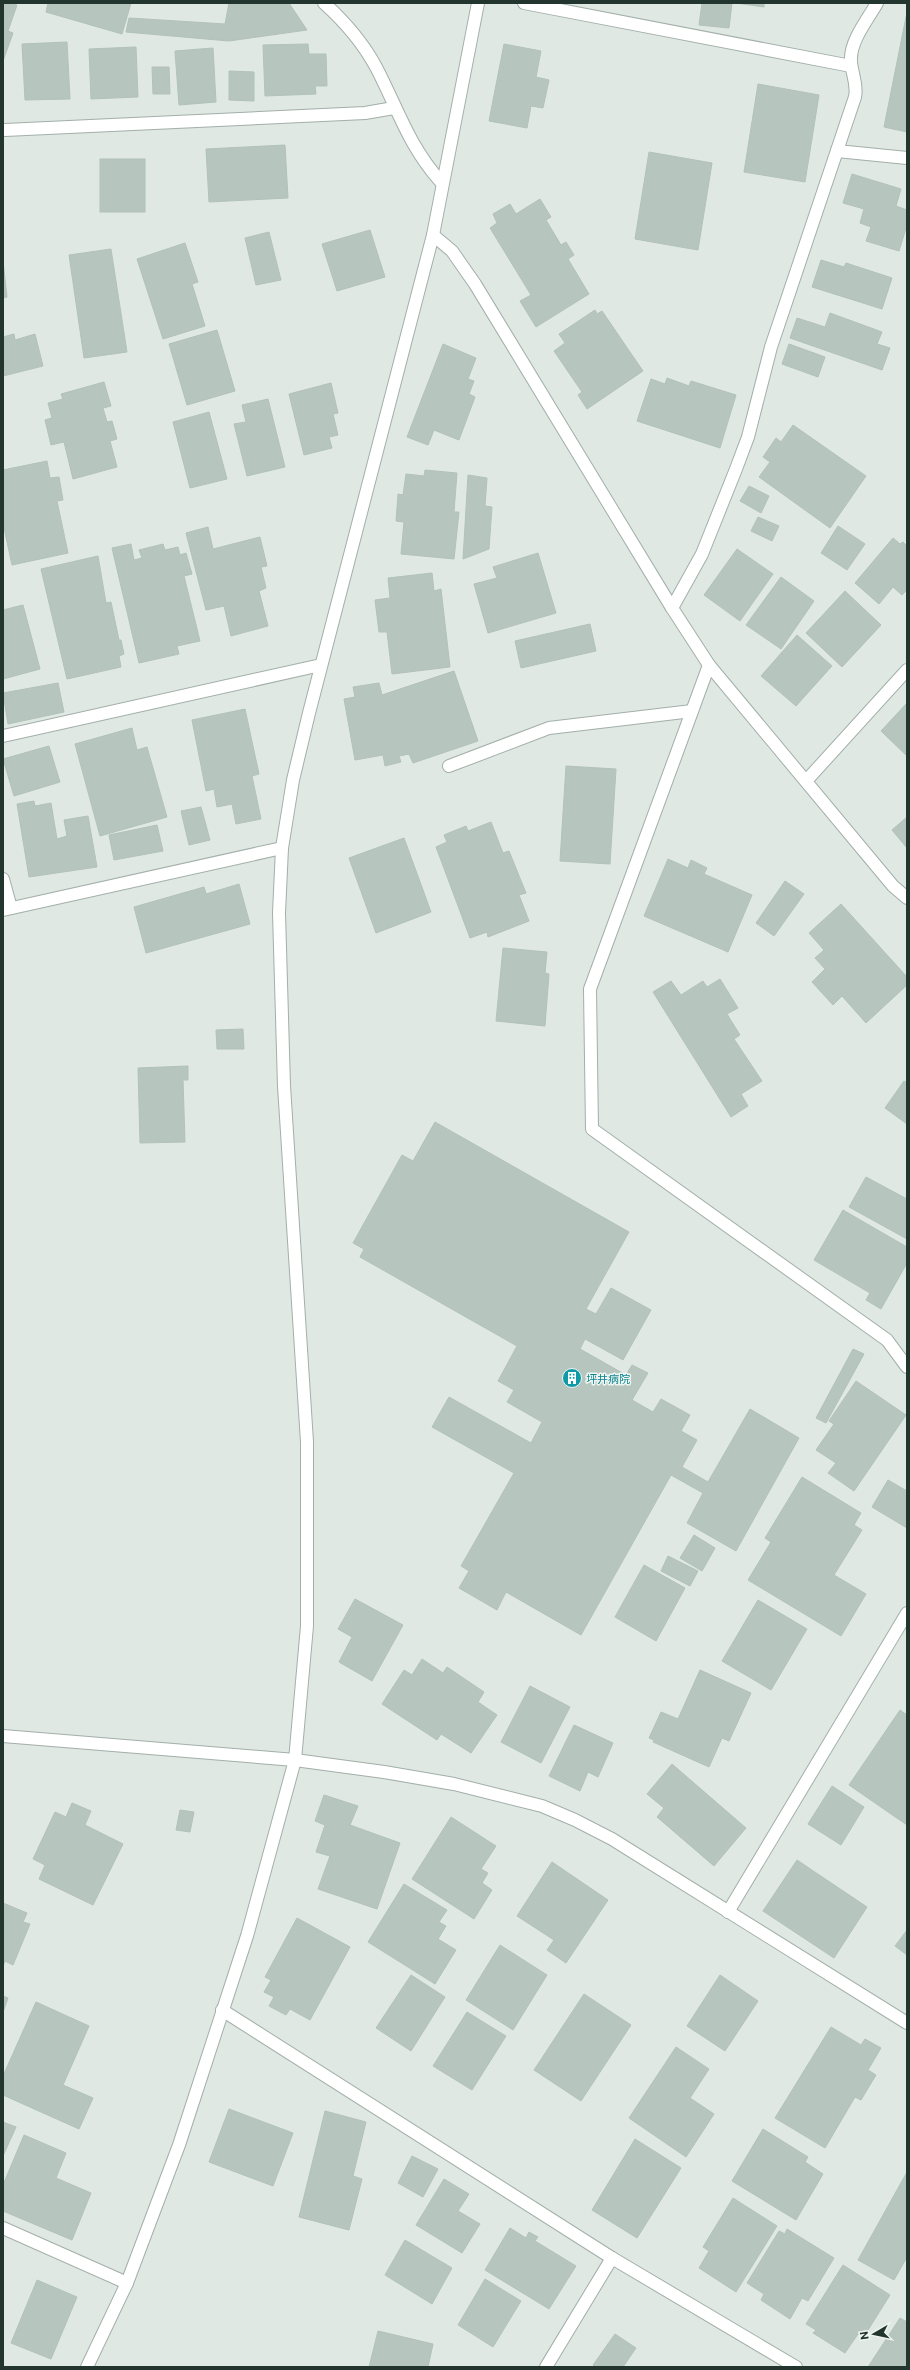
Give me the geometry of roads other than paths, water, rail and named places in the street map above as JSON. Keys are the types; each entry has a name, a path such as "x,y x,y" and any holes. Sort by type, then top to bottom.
{"street":[{"path":"324,3 340,18 365,49 376,66 394,108 412,143 428,168 442,182"},
{"path":"87,2367 127,2283 179,2145 247,1936 295,1760 307,1626 307,1442 284,1086 279,913 282,848 293,780 321,665 433,235 442,182 478,3"},
{"path":"524,3 851,66"},
{"path":"672,608 702,554 748,438 771,347 857,89 851,66 853,46 877,3"},
{"path":"5,130 365,113 394,108"},
{"path":"837,151 907,158"},
{"path":"433,235 452,250 475,284 672,608 709,666 893,886 907,898"},
{"path":"3,736 321,665"},
{"path":"709,666 590,988 592,1130 887,1340 907,1367"},
{"path":"806,781 907,670"},
{"path":"449,766 549,728 692,712"},
{"path":"3,879 7,909 282,848"},
{"path":"893,886 907,888"},
{"path":"728,1912 907,1613"},
{"path":"3,1736 295,1760 454,1784 542,1806 575,1820 612,1839 907,2023"},
{"path":"222,2010 612,2258 796,2367"},
{"path":"3,2228 127,2283"},
{"path":"546,2367 612,2258"}],"place":[{"name":"坪井病院","path":"572,1378"}]}
